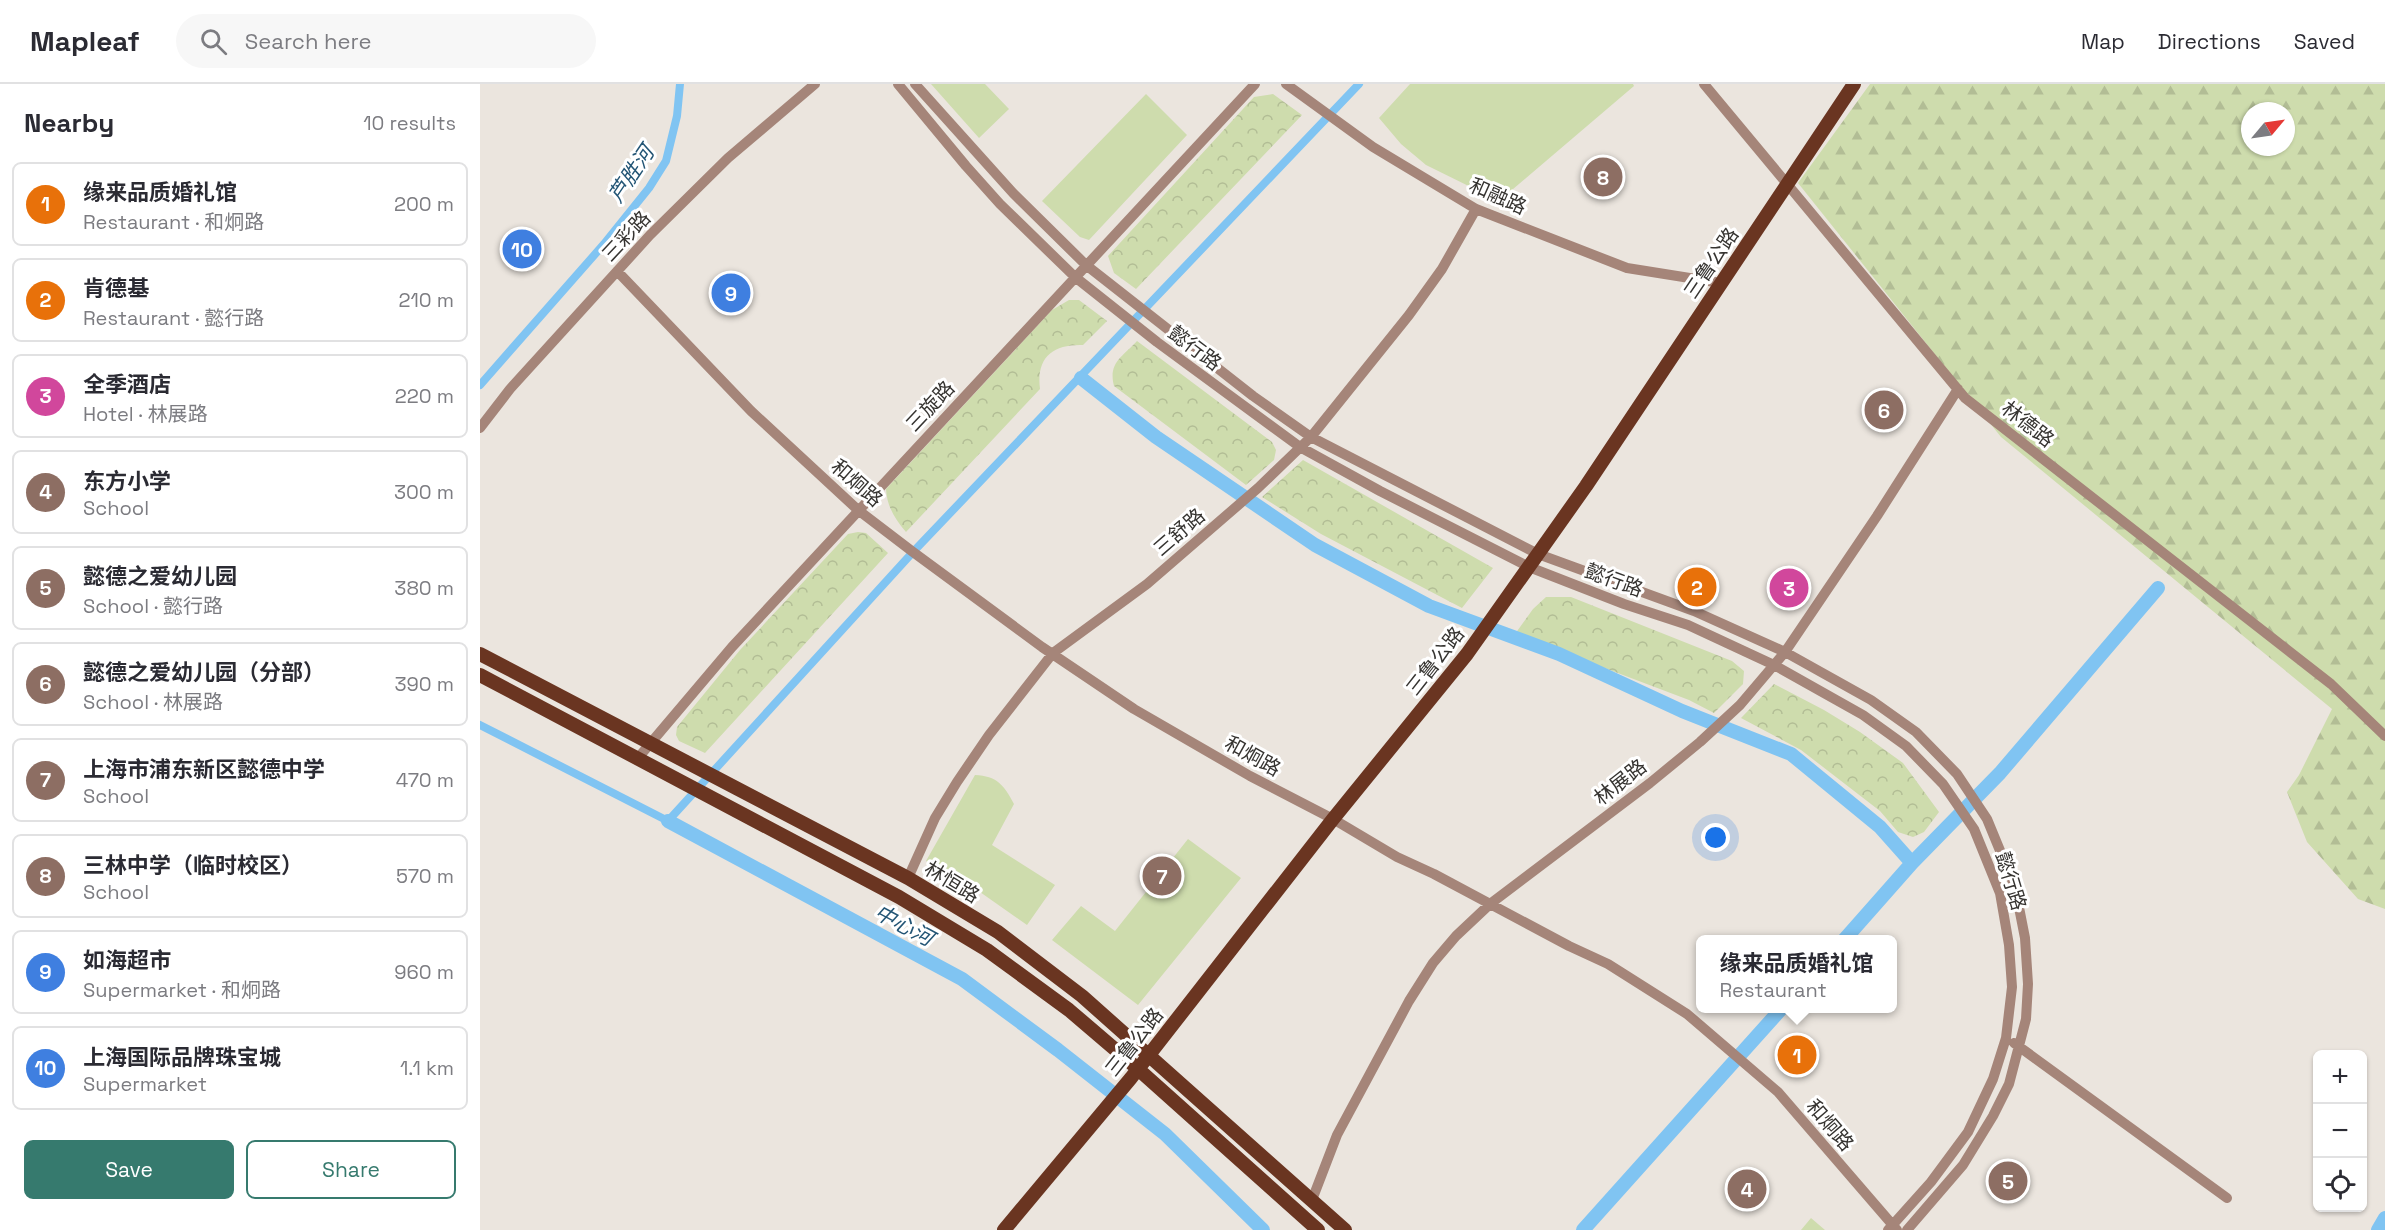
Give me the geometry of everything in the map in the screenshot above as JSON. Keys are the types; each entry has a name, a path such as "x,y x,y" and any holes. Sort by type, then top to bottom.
{"main road":[{"name":"三鲁公路","path":"1004,1230 1149,1055 1333,819 1463,659 1657,381 1854,84"},
{"name":"林恒路","path":"480,654 908,878 998,932 1041,963 1149,1055 1345,1230"},
{"name":"林恒路","path":"480,675 899,897 987,950 1069,1010 1134,1073 1318,1230"}],"street":[{"name":"三彩路","path":"480,428 510,389 617,271 728,158 815,84"},
{"name":"懿行路","path":"898,84 994,196 1075,277 1157,342 1300,447 1380,491 1529,567 1624,604 1688,625 1774,665 1871,720 1906,746 1943,784 1974,829 2000,893 2009,945 2012,987 2006,1038 1993,1079 1968,1132 1931,1182 1892,1228"},
{"name":"懿行路","path":"915,84 1013,193 1086,265 1253,396 1311,436 1457,514 1538,554 1694,611 1785,652 1871,700 1916,732 1957,774 1987,819 2015,887 2025,938 2028,984 2026,1019 2008,1084 1978,1141 1963,1166 1907,1230"},
{"name":"三旋路","path":"638,758 732,647 1255,84"},
{"name":"和融路","path":"1286,84 1373,147 1476,209 1627,268 1721,283"},
{"name":"林德路","path":"1704,84 1965,398 2331,684 2385,736"},
{"name":"三舒路","path":"908,878 935,818 957,782 989,735 1053,653 1142,588 1258,488 1311,436 1409,315 1442,269 1476,209"},
{"name":"和炯路","path":"617,271 751,411 858,510 1053,653 1134,709 1250,776 1333,819 1397,857 1608,964 1687,1014 1778,1092 1892,1228"},
{"name":"林展路","path":"1312,1200 1337,1134 1409,1001 1433,963 1456,936 1490,904 1700,742 1740,705 1785,652 1877,516 1958,390"},
{"path":"2006,1038 2227,1198"}],"green space":[{"path":"931,84 985,84 1009,109 979,138"},
{"path":"1410,84 1633,84 1634,86 1499,201 1426,165 1401,144 1379,118"},
{"path":"1870,84 2385,84 2385,909 2358,899 2307,842 2287,792 2299,775 2332,709 2001,437 1798,183"},
{"path":"1146,94 1187,135 1089,240 1080,237 1042,201"},
{"path":"1273,94 1302,115 1136,289 1114,273 1108,256 1254,97"},
{"path":"1069,300 1079,300 1107,321 1083,345 1063,347 1049,355 1041,368 1040,389 906,532 892,512 886,489 1052,310"},
{"path":"1137,341 1272,442 1276,450 1274,460 1246,485 1114,386 1115,366"},
{"path":"1303,460 1493,568 1462,608 1321,534 1262,497"},
{"path":"866,533 888,553 705,753 679,741 676,735 677,727 740,650 848,534"},
{"path":"1546,597 1571,597 1732,661 1744,671 1743,684 1714,713 1689,700 1515,634 1533,609"},
{"path":"1774,684 1860,732 1903,763 1939,812 1924,832 1913,837 1898,832 1880,811 1801,750 1741,718"},
{"path":"975,775 989,777 999,783 1014,804 992,845 1055,885 1027,925 970,885 926,861"},
{"path":"1188,839 1241,878 1138,1005 1052,940 1081,906 1115,931"},
{"path":"1811,1218 1825,1230 1801,1230"}],"waterway":[{"name":"芦胜河","path":"480,385 604,244 649,188 666,161 677,116 680,84"},
{"path":"480,725 668,821 913,552 1359,84"},
{"path":"1081,378 1156,437 1315,545 1429,606 1559,654 1682,711 1791,754 1880,827 1912,863"},
{"path":"1848,935 1912,863 2000,773 2158,588"},
{"name":"中心河","path":"668,821 962,979 1058,1050 1165,1134 1263,1230"},
{"path":"1583,1230 1778,1013"},
{"path":"2378,1230 2385,1218"}],"place":[{"name":"三林中学（临时校区）","path":"1603,177"},
{"name":"上海国际品牌珠宝城","path":"522,249"},
{"name":"如海超市","path":"731,293"},
{"name":"懿德之爱幼儿园（分部）","path":"1884,410"},
{"name":"肯德基","path":"1697,587"},
{"name":"全季酒店","path":"1789,588"},
{"name":"上海市浦东新区懿德中学","path":"1162,876"},
{"name":"缘来品质婚礼馆","path":"1797,1055"},
{"name":"懿德之爱幼儿园","path":"2008,1181"},
{"name":"东方小学","path":"1747,1189"}]}
